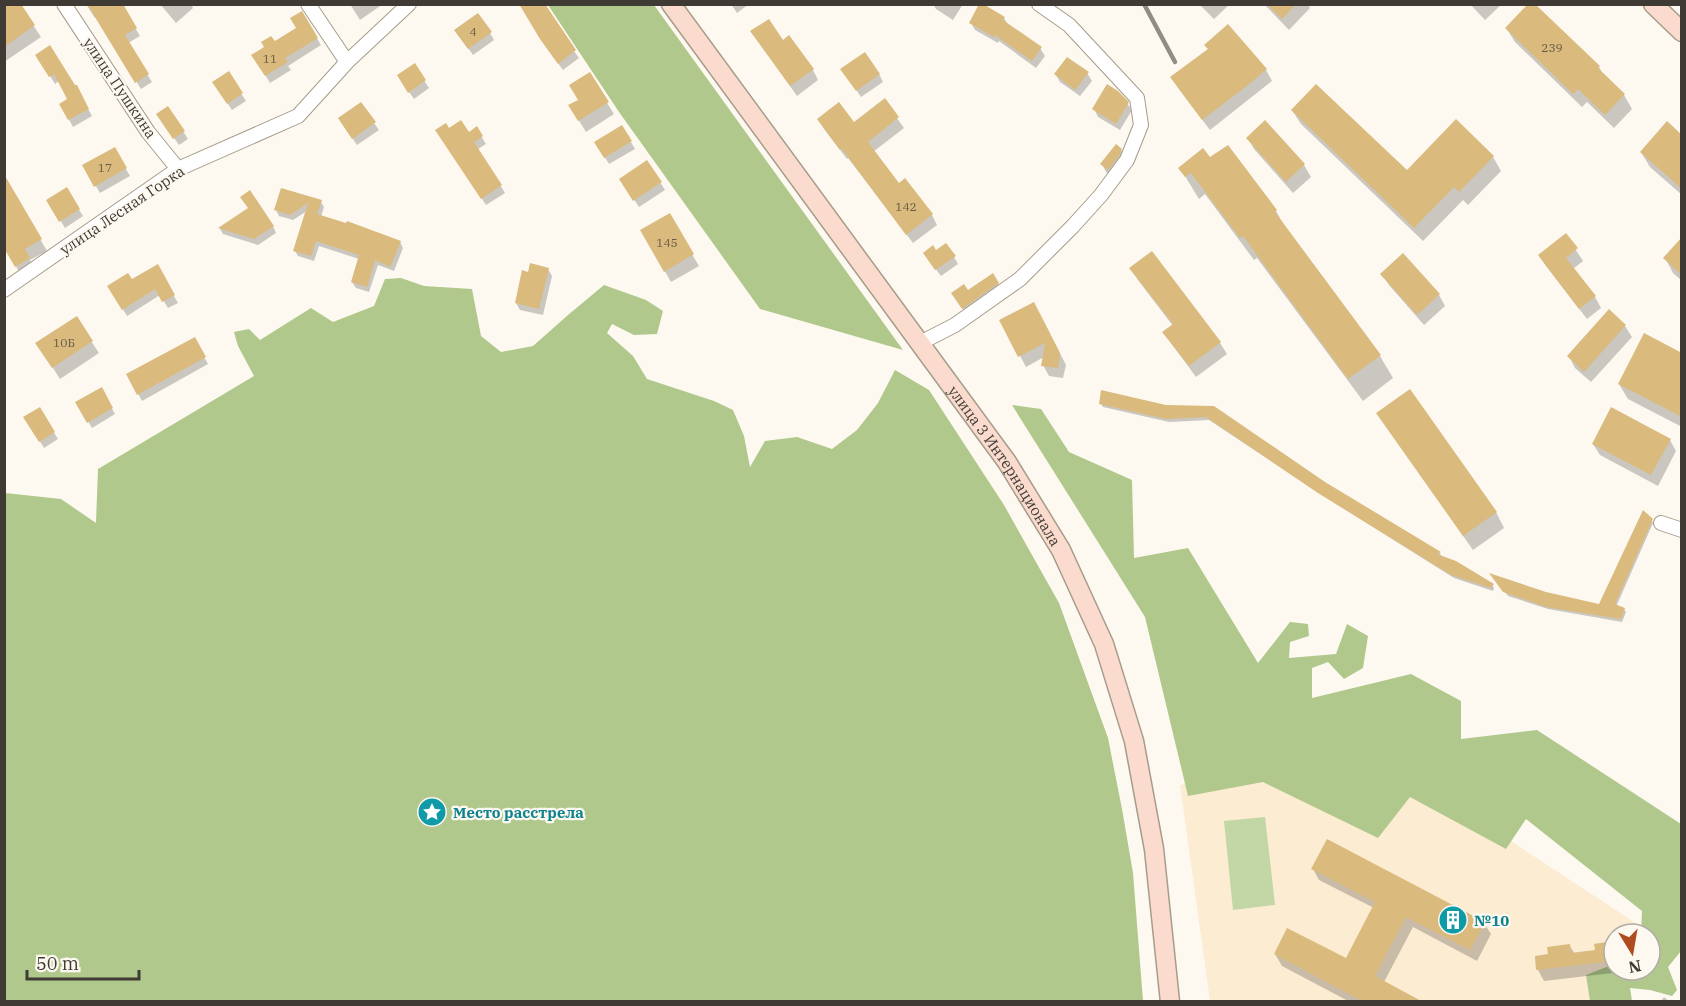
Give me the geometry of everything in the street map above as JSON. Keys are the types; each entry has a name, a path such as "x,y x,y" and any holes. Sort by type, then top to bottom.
{"main road":[{"name":"улица 3 Интернационала","path":"671,4 1007,462 1061,550 1104,644 1134,741 1154,849 1170,1002"},
{"path":"1653,4 1682,32"}],"street":[{"name":"улица Пушкина","path":"64,4 148,132 178,169"},
{"path":"308,4 347,62"},
{"name":"улица Лесная Горка","path":"4,290 178,169 298,116 347,62 409,4"},
{"path":"920,343 955,325 1020,279 1101,195 1127,159 1141,125 1137,98 1069,25 1040,4"},
{"path":"1661,523 1682,530"}],"shaded area":[{"path":"1271,769 1413,777 1634,922 1602,922 1602,982 1610,982 1603,1001 1210,1001 1180,785"}],"green space":[{"path":"548,5 654,5 903,350 760,309 619,112"},
{"path":"401,278 424,286 472,289 481,336 501,352 533,346 604,285 646,300 663,311 657,334 634,335 612,324 607,333 633,356 647,379 714,401 733,410 744,436 750,467 765,441 797,437 832,449 857,430 878,403 895,370 929,390 1004,505 1059,603 1108,738 1133,873 1143,1001 5,1001 5,493 61,499 96,523 98,469 254,376 238,346 234,332 249,329 260,340 311,308 333,322 374,306 385,279"},
{"path":"1012,405 1041,409 1069,452 1132,480 1134,558 1188,548 1258,663 1290,622 1308,624 1309,636 1290,642 1289,658 1336,654 1347,624 1368,636 1363,668 1344,679 1328,662 1312,668 1312,698 1411,674 1461,701 1461,739 1537,730 1681,824 1681,951 1668,967 1677,990 1672,996 1630,988 1632,1001 1590,1001 1586,975 1602,969 1602,982 1662,982 1662,922 1642,922 1642,911 1526,819 1506,849 1410,797 1378,838 1263,782 1188,796 1145,617"},
{"path":"1265,817 1275,905 1233,910 1224,821"}],"building":[{"path":"4,4 21,4 35,25 4,47"},
{"path":"87,4 123,4 137,28 125,35 149,74 135,83"},
{"path":"519,4 545,4 576,50 558,64"},
{"path":"979,4 1005,17 1003,20 1042,47 1032,61 995,35 994,37 969,23"},
{"path":"1267,4 1296,4 1282,19"},
{"path":"1528,4 1535,4 1600,66 1598,68 1625,94 1605,115 1578,89 1573,94 1505,28"},
{"path":"302,11 318,38 285,58 288,62 265,76 251,55 264,47 261,42 271,36 275,41 296,28 290,18"},
{"path":"478,13 492,32 468,49 454,30"},
{"path":"769,19 783,40 789,35 814,69 790,86 750,31"},
{"path":"1228,24 1267,69 1202,120 1170,77 1208,49 1204,45"},
{"path":"50,45 77,85 89,109 68,120 59,104 67,99 54,74 49,77 35,55"},
{"path":"865,52 880,74 856,91 840,69"},
{"path":"1067,57 1089,72 1075,90 1054,74"},
{"path":"415,63 426,80 408,93 397,75"},
{"path":"229,71 243,93 227,104 212,82"},
{"path":"590,72 609,102 578,121 568,105 578,100 569,85"},
{"path":"1107,84 1129,102 1116,124 1092,109"},
{"path":"1316,84 1407,170 1456,119 1494,156 1459,192 1454,187 1414,228 1291,110"},
{"path":"885,98 899,117 868,142 899,183 905,178 933,214 906,235 817,119 839,102 854,122"},
{"path":"361,102 376,122 352,139 338,118"},
{"path":"168,106 185,131 173,139 156,114"},
{"path":"461,120 469,132 477,126 483,136 474,142 502,185 481,199 435,130 446,123 449,128"},
{"path":"1265,120 1305,164 1286,182 1246,138"},
{"path":"1667,121 1682,135 1682,189 1640,152"},
{"path":"622,125 632,141 604,158 594,142"},
{"path":"1116,144 1122,149 1108,170 1100,164"},
{"path":"1228,145 1381,355 1348,379 1243,236 1240,238 1191,173 1185,177 1178,168 1203,148 1210,157"},
{"path":"115,147 127,168 94,187 82,165"},
{"path":"647,160 662,182 633,201 619,179"},
{"path":"4,174 42,239 25,249 30,258 15,267 4,248"},
{"path":"67,187 80,209 59,222 46,200"},
{"path":"281,188 322,200 317,214 346,223 347,221 401,241 390,267 375,260 367,287 351,282 359,255 316,241 311,256 293,251 308,203 290,215 274,210"},
{"path":"250,190 274,226 254,239 218,228 248,208 240,197"},
{"path":"670,213 694,254 664,272 640,230"},
{"path":"1566,233 1578,248 1566,258 1596,296 1579,309 1538,255"},
{"path":"1682,237 1682,275 1663,258"},
{"path":"946,243 956,256 935,270 923,253 933,245 936,250"},
{"path":"1152,251 1221,342 1189,366 1162,332 1173,324 1129,268"},
{"path":"1403,253 1440,294 1417,315 1380,274"},
{"path":"530,263 549,268 539,309 515,303 522,270 528,272"},
{"path":"158,264 175,295 162,302 155,289 122,310 107,286 128,273 132,279"},
{"path":"993,273 999,283 962,309 951,293 964,284 968,290"},
{"path":"1034,302 1060,353 1058,368 1041,366 1045,343 1018,357 999,320"},
{"path":"1609,309 1626,325 1584,372 1567,356"},
{"path":"77,316 93,341 52,368 35,343"},
{"path":"1644,333 1682,353 1682,417 1618,384"},
{"path":"195,337 206,357 137,395 126,374"},
{"path":"102,387 113,408 87,423 75,402"},
{"path":"1410,389 1497,512 1463,536 1376,413"},
{"path":"1101,390 1166,405 1214,406 1325,482 1441,552 1437,554 1456,561 1494,584 1491,588 1451,575 1318,493 1206,417 1166,419 1099,404"},
{"path":"40,407 55,432 39,442 23,417"},
{"path":"1611,407 1671,439 1651,475 1592,444"},
{"path":"1643,510 1653,519 1615,604 1625,608 1621,619 1546,607 1503,592 1489,573 1546,592 1599,604"},
{"name":"№10","path":"1327,839 1485,922 1470,950 1406,917 1375,976 1423,1002 1364,1002 1274,954 1287,928 1346,958 1375,902 1311,869"},
{"path":"1602,943 1602,962 1536,970 1535,956 1548,954 1547,947 1570,944 1571,953 1595,950 1594,944"}],"railway":[{"path":"1144,4 1175,62"}],"place":[{"name":"Место расстрела","path":"432,812"},
{"name":"№10","path":"1453,920"}]}
